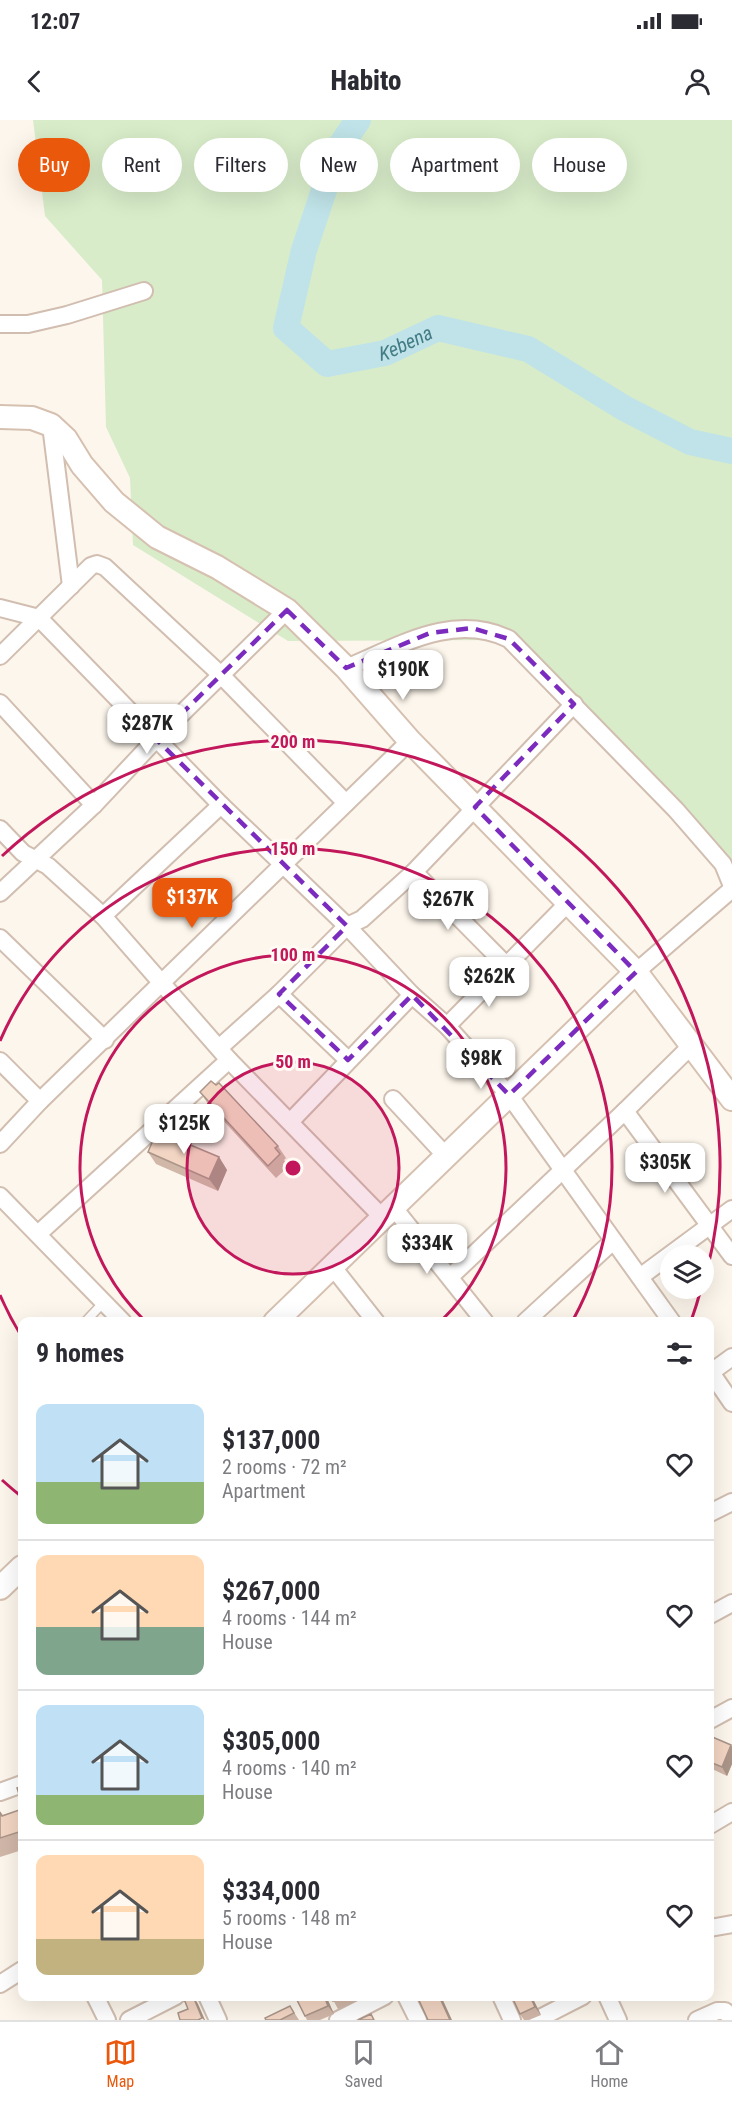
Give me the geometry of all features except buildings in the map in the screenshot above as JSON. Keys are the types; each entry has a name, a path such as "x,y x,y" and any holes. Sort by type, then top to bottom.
{"main road":[{"path":"0,417 32,418 51,425 66,439 82,465 114,502 157,537 217,567 287,610 346,668 410,741 636,972 732,1100"},
{"path":"280,1317 636,972"},
{"path":"0,1588 18,1571"}],"street":[{"path":"0,324 28,324 67,315 144,291"},
{"path":"51,425 71,586"},
{"path":"0,656 91,566 97,564 105,567 220,674 346,803"},
{"path":"0,608 39,618 221,805 347,926 412,995 447,1026 509,1095 668,1317"},
{"path":"0,893 93,805 220,674 287,610"},
{"path":"346,668 429,633 472,628 493,631 509,639 676,810 723,864 732,888 636,972"},
{"path":"0,703 93,805"},
{"path":"38,1234 224,1054 279,994 347,926 362,918 414,872 574,704"},
{"path":"0,1143 40,1101 410,741"},
{"path":"103,916 221,805"},
{"path":"0,829 23,852 35,861 48,866 103,916 224,1054 290,1122 388,1213 450,1277 481,1317"},
{"path":"414,872 507,966"},
{"path":"447,1026 570,902"},
{"path":"0,938 105,1040"},
{"path":"279,994 348,1060"},
{"path":"290,1122 412,995"},
{"path":"450,1277 625,1112 692,1045"},
{"path":"0,1061 40,1101"},
{"path":"393,1100 445,1155"},
{"path":"625,1112 732,1256"},
{"path":"0,1196 118,1317"},
{"path":"640,1277 732,1209"},
{"path":"530,1317 613,1241"},
{"path":"332,1266 372,1317"},
{"path":"714,1369 732,1357"},
{"path":"714,1378 732,1403"},
{"path":"714,1511 732,1502"},
{"path":"714,1613 732,1603"},
{"path":"714,1718 732,1708"},
{"path":"0,1792 18,1785"},
{"path":"714,1823 732,1812"},
{"path":"714,1927 732,1924"},
{"path":"0,1984 18,1973"},
{"path":"98,2001 107,2020"},
{"path":"129,2020 166,2001"},
{"path":"209,2001 218,2020"},
{"path":"338,2020 375,2001"},
{"path":"408,2001 418,2020"},
{"path":"503,2001 512,2020"},
{"path":"536,2020 573,2001"},
{"path":"609,2001 618,2020"},
{"path":"698,2020 717,2011 725,2011 732,2019"}],"lane":[{"path":"90,1317 104,1302"}],"highlighted area":[{"path":"287,610 346,668 430,633 472,628 509,639 574,704 475,807 636,972 509,1095 412,995 348,1060 279,994 347,926 156,739"}],"green space":[{"path":"33,120 732,120 732,875 505,640 288,641 133,545 130,478 106,427 102,280 45,216 42,192 90,192 90,138 35,138"}],"waterway":[{"name":"Kebena","path":"358,120 337,151 304,250 286,328 327,364 385,353 438,328 528,349 624,408 690,442 732,451"}]}
